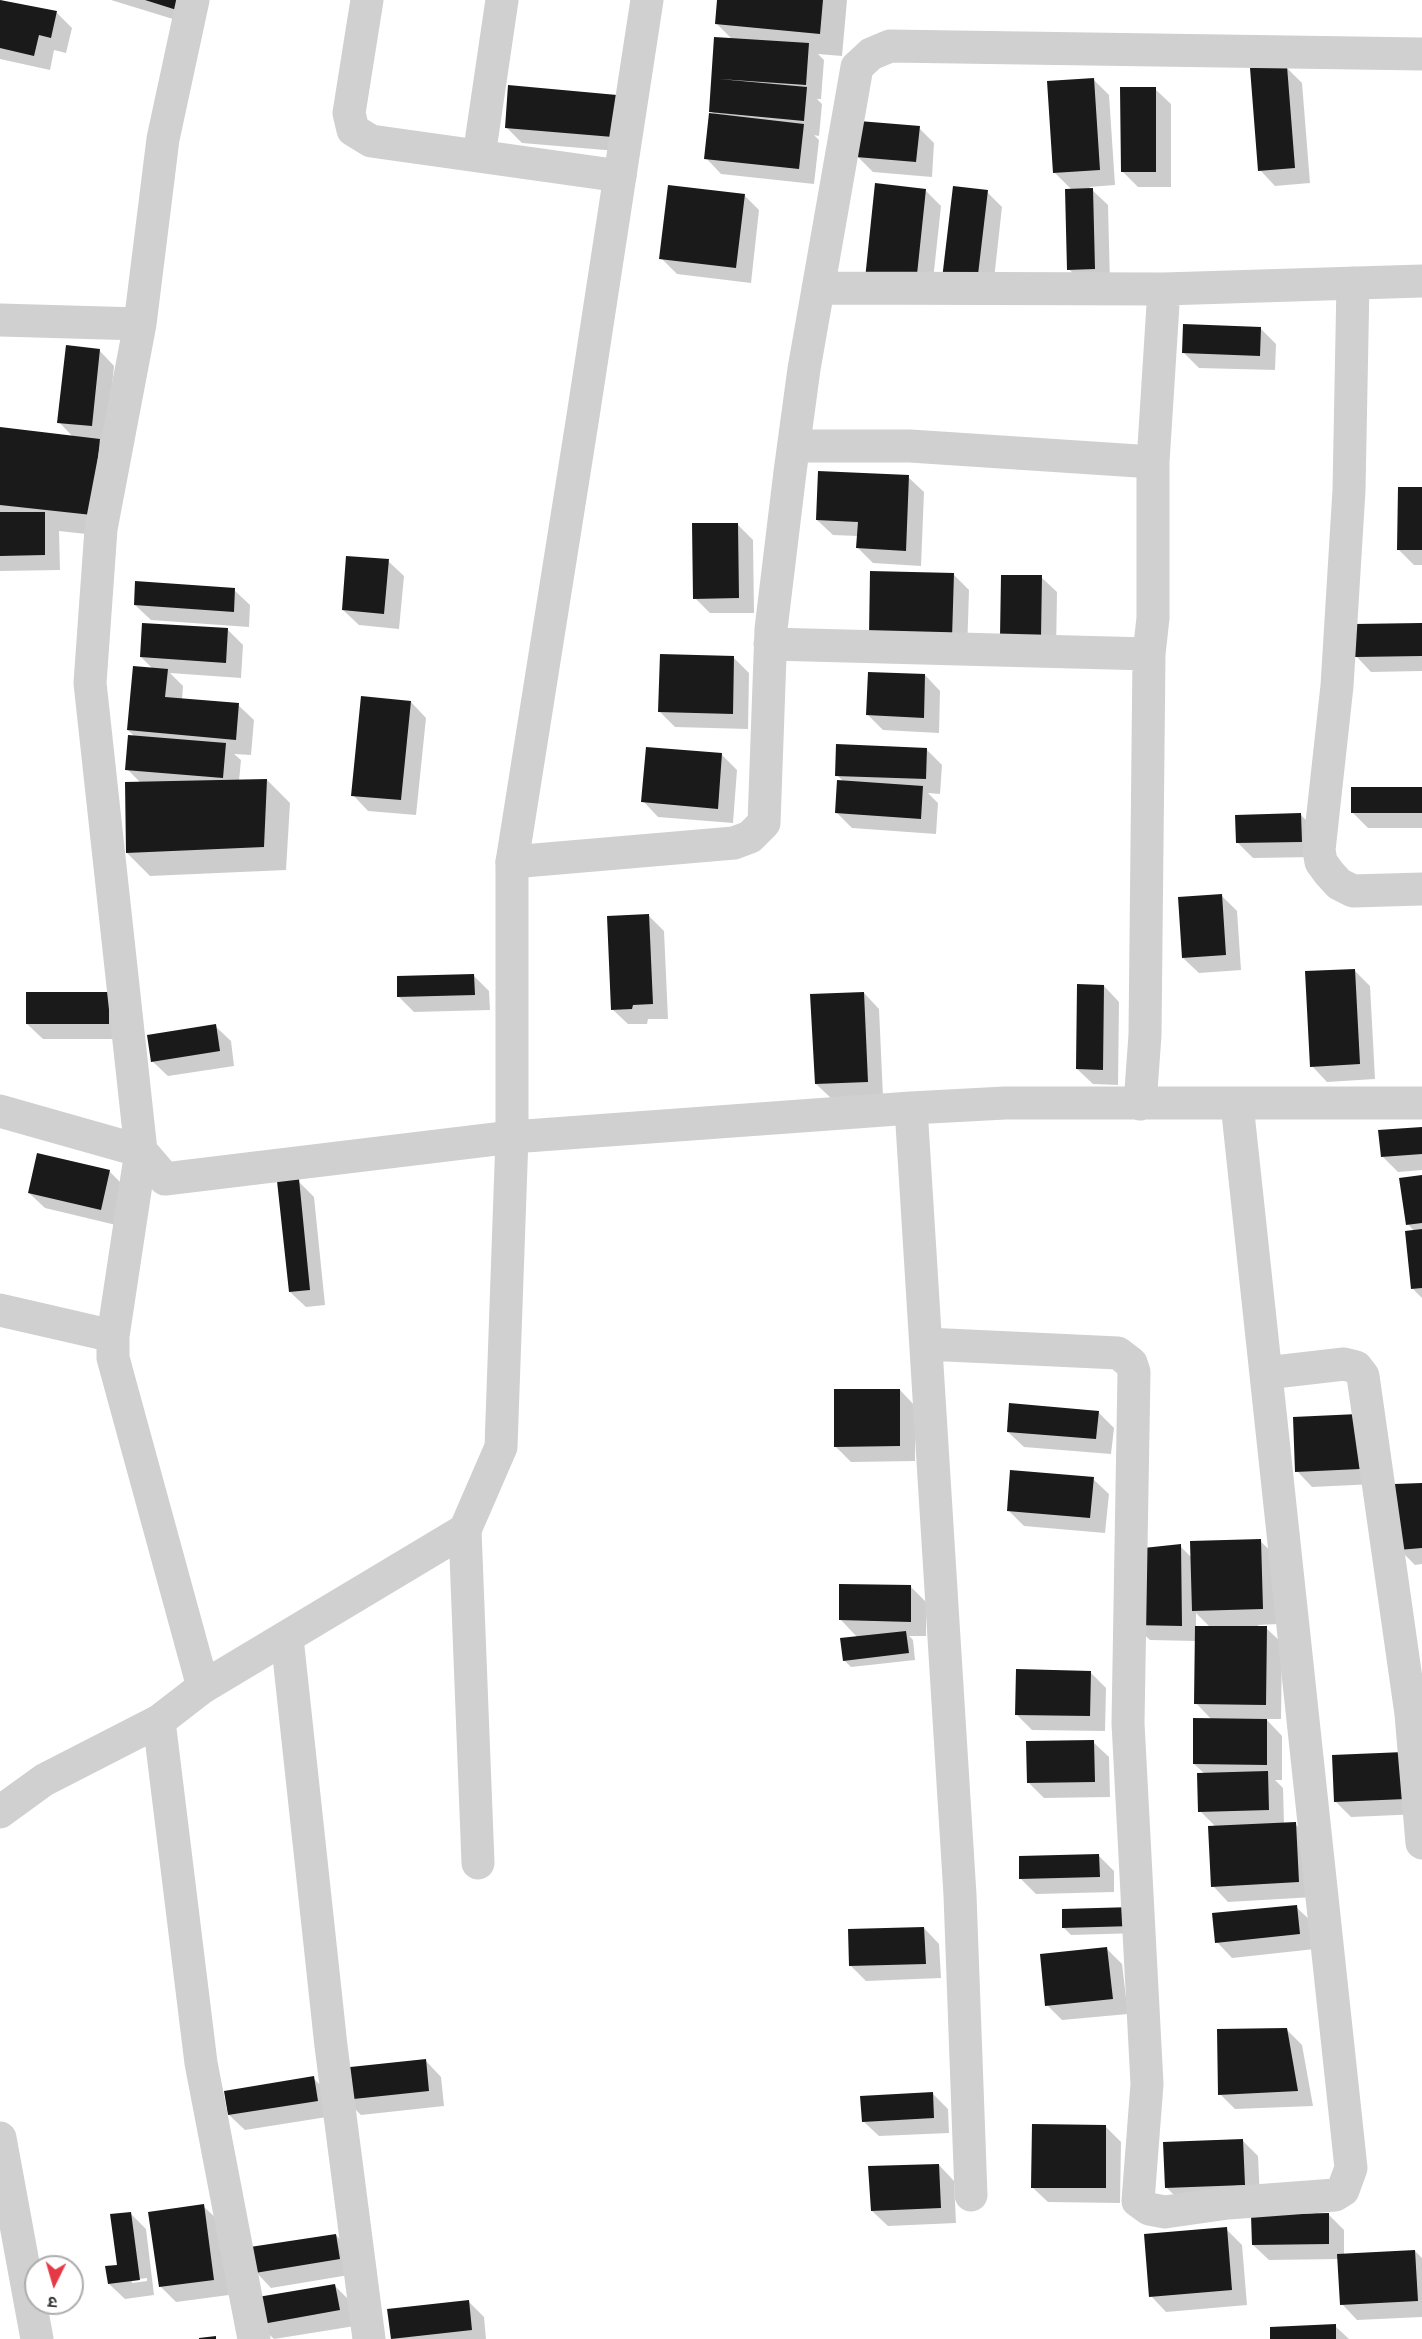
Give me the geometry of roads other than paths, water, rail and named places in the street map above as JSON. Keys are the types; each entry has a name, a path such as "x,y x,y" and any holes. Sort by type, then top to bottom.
{"street":[{"path":"193,0 163,139 140,324 101,529 90,684 141,1151 113,1336 113,1358 203,1687"},
{"path":"367,0 349,113 353,130 371,141 620,176"},
{"path":"479,156 502,0"},
{"path":"478,1863 465,1530 501,1447 512,1137 512,862 647,0"},
{"path":"512,862 734,843 750,837 764,823 770,644 794,446 818,288 856,67 871,54 890,46 1422,54"},
{"path":"818,288 1164,289 1422,281"},
{"path":"1353,283 1349,501 1337,686 1320,850 1321,862 1339,884 1353,891 1422,889"},
{"path":"1140,1104 1145,1035 1153,462 1164,289"},
{"path":"0,320 140,324"},
{"path":"794,446 910,446 1153,462"},
{"path":"770,644 1149,654"},
{"path":"0,1111 141,1151 165,1179 512,1137 911,1108 1005,1104 1422,1103"},
{"path":"926,1344 1118,1353 1131,1364 1134,1372 1128,1723 1147,2084 1138,2201 1149,2209 1165,2212 1228,2203 1335,2195 1343,2190 1351,2168 1237,1104"},
{"path":"911,1108 960,1895 971,2195"},
{"path":"0,1310 113,1336"},
{"path":"1266,1373 1344,1364 1356,1367 1363,1376 1411,1714 1422,1843"},
{"path":"0,1812 44,1780 159,1721 203,1687 465,1530"},
{"path":"287,1638 331,2046 369,2339"},
{"path":"159,1721 201,2062 254,2339"},
{"path":"0,2138 37,2339"}]}
